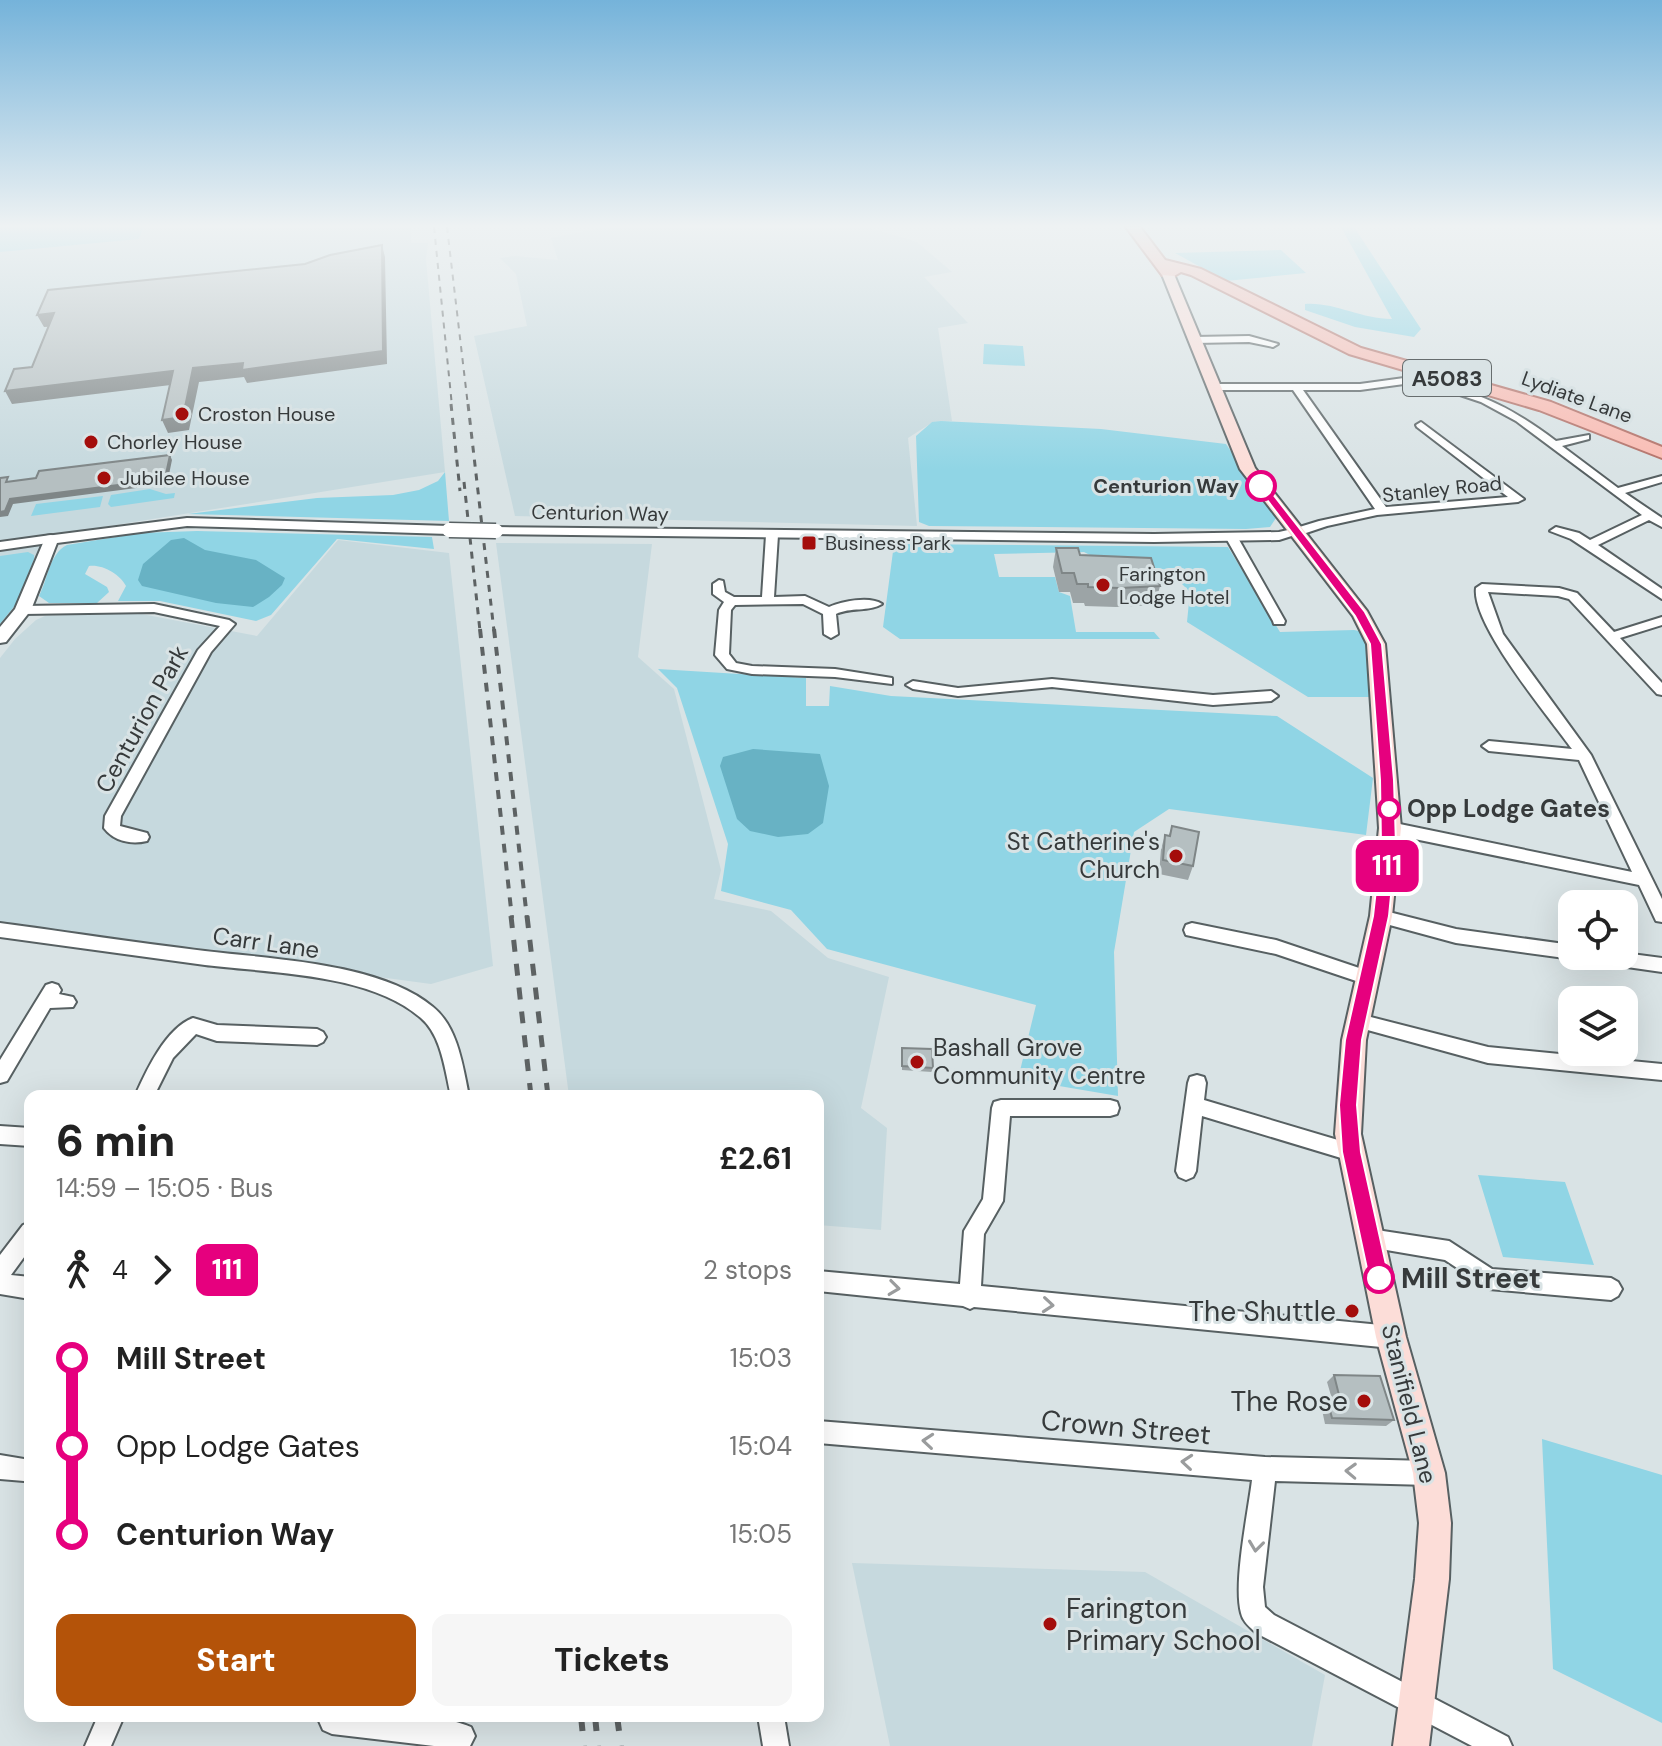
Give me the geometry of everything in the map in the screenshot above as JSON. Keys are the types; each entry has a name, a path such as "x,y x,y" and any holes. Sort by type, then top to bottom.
{"main road":[{"name":"Stanifield Lane","path":"1181,308 1248,469 1361,615 1376,644 1390,828 1381,916 1354,1040 1348,1105 1351,1152 1391,1337 1429,1473 1435,1523 1432,1579 1411,1746"},
{"name":"Lydiate Lane","path":"1269,308 1355,351 1545,406 1662,453"}],"street":[{"path":"1194,340 1249,339 1273,344"},
{"path":"1213,387 1360,387 1404,381 1435,385 1485,400 1520,419 1662,523"},
{"path":"1297,388 1383,512"},
{"name":"Stanley Road","path":"1297,532 1312,526 1383,512 1518,499 1421,425"},
{"path":"1552,445 1585,437"},
{"path":"1616,492 1662,479"},
{"path":"1589,545 1650,515"},
{"name":"Centurion Way","path":"0,546 187,522 772,535 1232,538 1297,532"},
{"path":"1556,531 1575,536 1662,595"},
{"path":"768,598 772,535"},
{"path":"1232,538 1279,621"},
{"path":"0,638 23,610 51,539"},
{"path":"719,584 719,594 731,601 768,598 805,600 829,612"},
{"path":"1662,691 1573,596 1559,592 1482,588 1481,596 1497,635 1584,755 1662,916"},
{"path":"731,601 725,610 722,655 732,666 818,678 887,681"},
{"path":"829,612 842,606 876,604"},
{"name":"Centurion Park","path":"23,610 154,608 229,624 205,650 113,816 112,828 119,834 141,837"},
{"path":"829,612 831,634"},
{"path":"1610,637 1662,621"},
{"path":"913,685 958,692 1116,688 1213,700 1271,696"},
{"path":"1489,746 1584,755"},
{"path":"1390,828 1644,880"},
{"path":"1381,916 1456,936 1558,950"},
{"name":"Carr Lane","path":"0,930 289,969 372,984 400,994 430,1014 453,1064 459,1090"},
{"path":"1192,930 1276,947 1368,978"},
{"path":"1638,962 1662,965"},
{"path":"0,1075 29,1033 33,1019 55,998"},
{"path":"1359,1021 1488,1055 1662,1072"},
{"path":"147,1090 167,1052 193,1026 217,1033 317,1037"},
{"path":"1186,1171 1197,1083"},
{"path":"1194,1105 1351,1152"},
{"path":"970,1298 971,1246 974,1231 993,1201 1001,1108 1110,1108"},
{"path":"0,1135 24,1137"},
{"path":"1370,1239 1449,1251 1489,1279 1611,1289"},
{"path":"0,1272 24,1240"},
{"path":"824,1282 1391,1337"},
{"path":"0,1284 24,1287"},
{"name":"Crown Street","path":"824,1432 1265,1469 1429,1473"},
{"path":"0,1467 24,1469"},
{"path":"1265,1469 1251,1587 1253,1613 1265,1624 1499,1746"},
{"path":"98,1746 108,1722"},
{"path":"385,1722 462,1736"},
{"path":"772,1722 776,1746"}],"shaded area":[{"path":"0,308 430,308 445,472 47,536 0,620"},
{"path":"523,308 954,308 968,323 938,328 952,421 933,422 908,438 917,526 515,516 474,336 527,326"},
{"path":"1305,308 1339,308 1392,319 1386,308 1408,308 1421,329 1414,337 1355,327"},
{"path":"984,344 1023,346 1025,366 983,364"},
{"path":"932,422 1101,429 1226,444 1276,518 1270,527 1246,529 929,526 919,522 916,436"},
{"path":"445,472 449,521 188,514 317,498 393,495 419,490 438,481"},
{"path":"150,489 166,494 175,493 174,498 111,507 108,504 111,495"},
{"path":"103,496 100,507 31,516 36,504"},
{"path":"197,531 432,537 434,549 337,539 271,615 256,621 160,601 118,601 126,586 110,571 94,566 89,566 85,574 107,587 109,592 97,603 49,603 39,596 56,554 67,545 140,533"},
{"path":"184,538 205,550 256,560 285,578 282,585 253,607 216,603 142,586 138,580 143,564 171,540"},
{"path":"338,540 449,553 493,966 431,984 0,926 0,658 15,639 45,616 131,612 257,636"},
{"path":"496,543 652,544 638,657 674,689 721,870 714,899 771,911 828,958 889,977 861,1108 887,1128 881,1230 824,1225 824,1090 568,1090"},
{"path":"894,544 1228,547 1280,632 1354,630 1368,633 1372,669 1370,697 1308,697 1187,622 1190,592 1168,570 1098,559 1084,552 994,554 999,577 1055,577 1059,592 1070,596 1076,632 1154,632 1160,639 900,639 883,627"},
{"path":"28,552 34,555 34,559 17,603 0,624 0,556"},
{"path":"658,669 806,678 806,706 829,706 830,686 891,696 1277,716 1373,778 1366,835 1169,809 1134,832 1114,952 1118,1096 1018,1079 1036,1005 827,949 791,910 721,891 728,844 677,688"},
{"path":"753,749 820,754 829,786 823,823 808,834 778,837 750,831 737,819 720,766 723,757"},
{"path":"1478,1175 1565,1182 1594,1265 1503,1257"},
{"path":"1542,1439 1662,1475 1662,1723 1553,1669"},
{"name":"Farington Primary School","path":"852,1563 1145,1572 1325,1675 1312,1746 890,1746"}],"building":[{"path":"40,308 383,308 383,351 242,370 243,363 193,368 183,417 162,420 173,371 5,391 14,369 32,367 54,313 37,315"},
{"name":"Jubilee House","path":"170,455 165,479 10,499 5,511 0,512 0,478 8,477 6,482 36,478 39,471"},
{"path":"1056,548 1078,548 1080,555 1151,558 1160,586 1120,588 1077,584 1074,573 1062,573"},
{"path":"1172,826 1199,832 1193,866 1163,860 1165,835 1170,836"},
{"name":"Bashall Grove Community Centre","path":"902,1048 932,1049 933,1068 902,1066"},
{"name":"The Rose","path":"1334,1375 1380,1376 1394,1420 1332,1418 1327,1399 1340,1399"}],"railway":[{"path":"442,308 452,406"},
{"path":"457,308 468,406"},
{"path":"451,404 460,491"},
{"path":"468,404 494,631"},
{"path":"464,482 480,631"},
{"path":"480,629 512,918"},
{"path":"494,629 527,918"},
{"path":"511,916 530,1090"},
{"path":"527,916 547,1090"},
{"path":"582,1722 584,1746"},
{"path":"596,1722 598,1746"},
{"path":"618,1722 621,1746"}],"bus line":[{"name":"111","path":"1261,486 1361,615 1376,644 1390,828 1381,916 1354,1040 1348,1134 1379,1278"}],"place":[{"name":"Croston House","path":"182,414"},
{"name":"Chorley House","path":"91,442"},
{"name":"Jubilee House","path":"104,478"},
{"name":"Centurion Way","path":"1261,486"},
{"name":"Business Park","path":"809,543"},
{"name":"Farington Lodge Hotel","path":"1103,585"},
{"name":"Opp Lodge Gates","path":"1389,809"},
{"name":"St Catherine's Church","path":"1176,856"},
{"name":"Bashall Grove Community Centre","path":"917,1062"},
{"name":"Mill Street","path":"1379,1278"},
{"name":"The Shuttle","path":"1352,1311"},
{"name":"The Rose","path":"1364,1401"},
{"name":"Farington Primary School","path":"1050,1624"}]}
